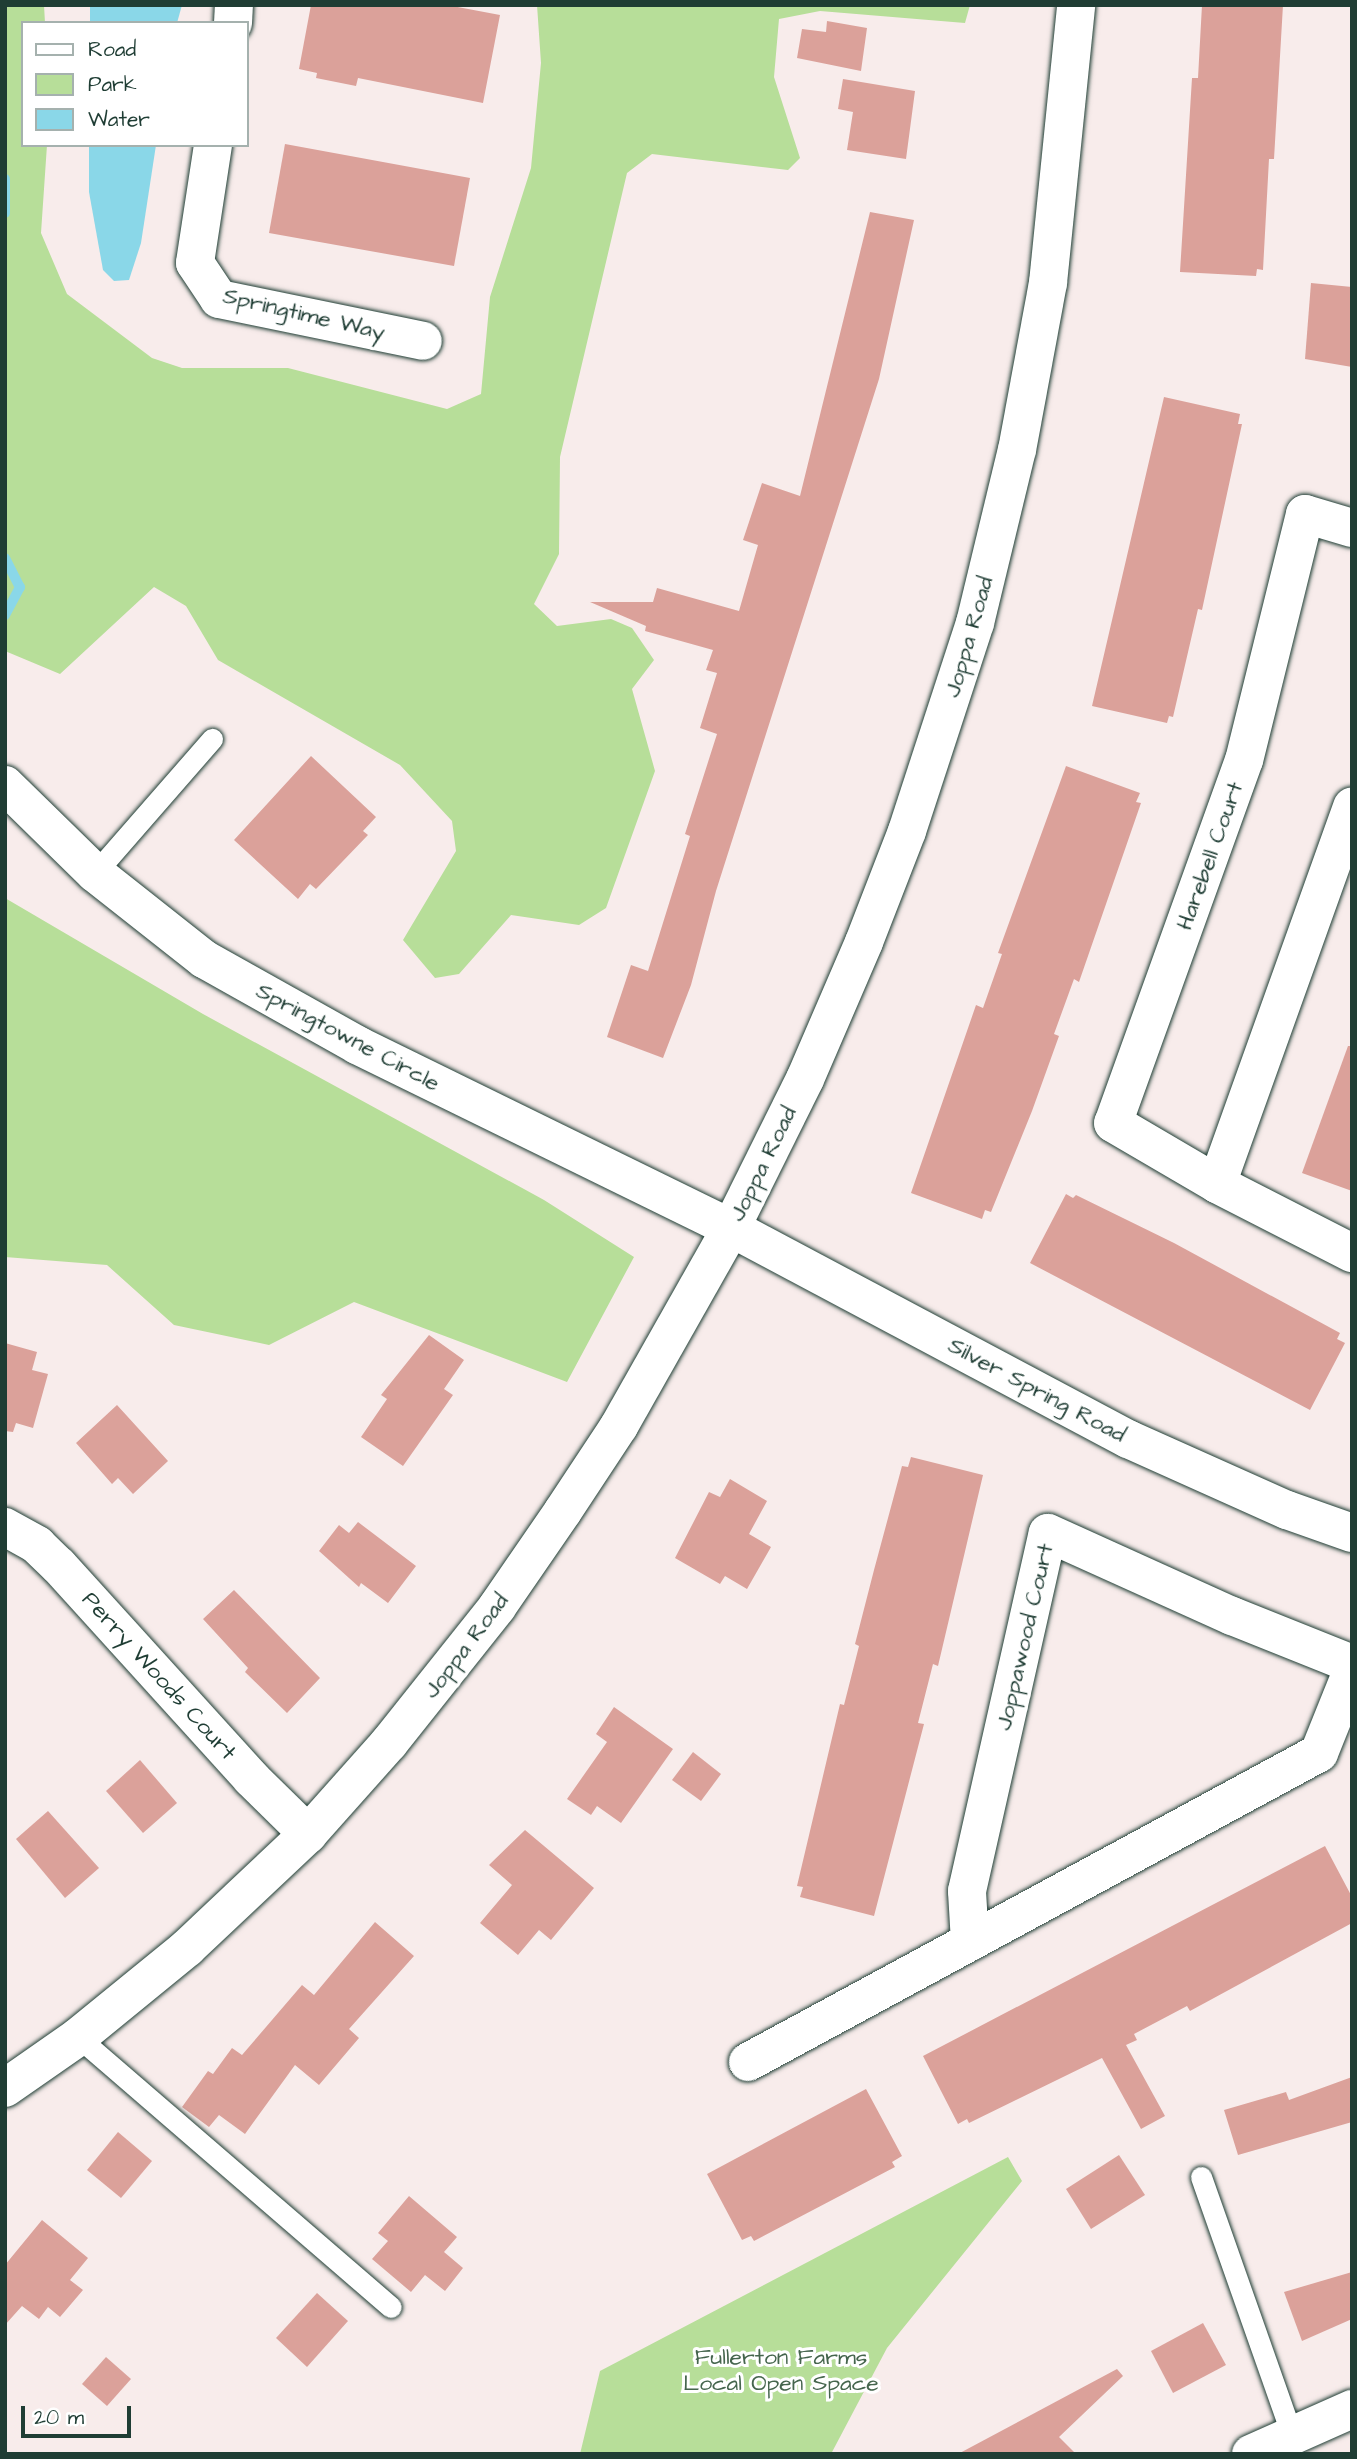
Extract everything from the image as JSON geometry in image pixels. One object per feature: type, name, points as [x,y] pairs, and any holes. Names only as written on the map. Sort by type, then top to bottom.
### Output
[{"type":"street","name":"Joppa Road","points":[[5,2088],[78,2037],[187,1948],[308,1834],[397,1733],[497,1607],[619,1426],[732,1228],[805,1079],[864,942],[919,795],[975,623],[1014,462],[1048,283],[1076,5]]},
{"type":"street","name":"Springtime Way","points":[[214,147],[195,263],[219,299],[423,341]]},
{"type":"street","name":"Harebell Court","points":[[1352,528],[1305,514],[1244,760],[1113,1123],[1217,1184],[1352,1253]]},
{"type":"street","name":"Springtowne Circle","points":[[5,785],[95,873],[204,958],[296,1013],[732,1228]]},
{"type":"street","points":[[1217,1184],[1352,806]]},
{"type":"street","name":"Silver Spring Road","points":[[732,1228],[1128,1439],[1287,1510],[1352,1533]]},
{"type":"street","name":"Perry Woods Court","points":[[5,1527],[37,1545],[59,1566],[251,1778],[308,1834]]},
{"type":"street","name":"Joppawood Court","points":[[970,1942],[967,1891],[1048,1533],[1232,1616],[1352,1664]]},
{"type":"street","points":[[748,2062],[1319,1753],[1352,1671]]},
{"type":"street","points":[[1251,2454],[1352,2409]]},
{"type":"lane","points":[[95,873],[212,739]]},
{"type":"lane","points":[[78,2037],[391,2307]]},
{"type":"lane","points":[[1201,2177],[1292,2435]]},
{"type":"green space","points":[[5,5],[44,5],[45,21],[21,21],[21,147],[47,147],[41,233],[67,294],[152,358],[182,368],[288,368],[447,409],[481,394],[490,297],[531,168],[541,63],[537,5],[970,5],[965,23],[820,11],[779,19],[774,77],[800,158],[788,170],[652,154],[627,173],[560,457],[559,554],[534,604],[557,626],[611,619],[632,628],[654,660],[632,689],[655,771],[606,908],[579,925],[511,915],[459,974],[435,978],[403,940],[456,851],[452,821],[400,765],[218,660],[186,606],[154,587],[60,674],[5,651]]},
{"type":"green space","points":[[5,898],[203,1014],[544,1200],[634,1257],[567,1382],[354,1302],[269,1345],[174,1325],[107,1265],[5,1257]]},
{"type":"green space","name":"Fullerton Farms Local Open Space","points":[[1008,2157],[1022,2181],[887,2348],[831,2454],[580,2454],[600,2371]]},
{"type":"water","points":[[90,5],[182,5],[178,21],[90,21]]},
{"type":"water","points":[[89,147],[156,147],[141,243],[129,280],[114,281],[103,270],[89,192]]},
{"type":"building","points":[[311,5],[447,5],[500,15],[483,103],[358,78],[356,86],[316,78],[317,73],[299,69]]},
{"type":"building","points":[[1202,5],[1283,5],[1274,159],[1269,159],[1263,270],[1257,269],[1256,276],[1180,272],[1192,78],[1198,78]]},
{"type":"building","points":[[827,21],[867,28],[861,71],[797,58],[802,29],[826,32]]},
{"type":"building","points":[[843,79],[915,91],[906,159],[847,150],[853,112],[838,109]]},
{"type":"building","points":[[285,144],[470,178],[454,266],[269,233]]},
{"type":"building","points":[[870,212],[914,220],[879,379],[716,891],[691,985],[663,1058],[607,1037],[631,965],[648,971],[690,836],[685,834],[717,734],[700,728],[717,673],[706,670],[713,650],[645,631],[646,626],[590,602],[653,602],[657,588],[739,611],[758,545],[743,540],[762,483],[800,496]]},
{"type":"building","points":[[1311,283],[1352,287],[1352,367],[1305,359]]},
{"type":"building","points":[[1164,397],[1240,414],[1238,424],[1242,424],[1202,610],[1198,609],[1173,717],[1169,716],[1167,723],[1092,706]]},
{"type":"building","points":[[311,756],[376,817],[363,831],[368,835],[316,889],[310,884],[298,899],[234,840]]},
{"type":"building","points":[[1066,766],[1140,793],[1136,802],[1141,803],[1079,982],[1074,979],[1054,1034],[1059,1036],[1032,1111],[991,1212],[985,1210],[982,1219],[911,1193],[976,1005],[983,1008],[1002,954],[998,953]]},
{"type":"building","points":[[1348,1046],[1352,1046],[1352,1191],[1302,1173]]},
{"type":"building","points":[[1066,1194],[1073,1198],[1076,1195],[1174,1243],[1340,1333],[1337,1339],[1345,1343],[1310,1410],[1030,1263]]},
{"type":"building","points":[[429,1335],[464,1360],[444,1389],[453,1395],[403,1466],[361,1437],[387,1399],[381,1395]]},
{"type":"building","points":[[5,1343],[37,1352],[32,1370],[48,1374],[33,1428],[16,1423],[13,1432],[5,1431]]},
{"type":"building","points":[[117,1405],[168,1461],[133,1494],[118,1478],[112,1484],[76,1443]]},
{"type":"building","points":[[911,1457],[983,1475],[938,1666],[933,1664],[918,1723],[924,1724],[874,1916],[800,1897],[803,1887],[797,1886],[840,1704],[844,1705],[859,1646],[855,1644],[874,1570],[902,1466],[908,1467]]},
{"type":"building","points":[[730,1479],[767,1501],[749,1534],[771,1547],[747,1589],[725,1576],[720,1584],[675,1558],[709,1492],[720,1497]]},
{"type":"building","points":[[358,1522],[416,1566],[388,1603],[361,1583],[359,1587],[319,1551],[339,1525],[349,1533]]},
{"type":"building","points":[[234,1590],[320,1678],[287,1713],[245,1672],[248,1668],[203,1619]]},
{"type":"building","points":[[614,1707],[673,1749],[621,1823],[597,1806],[591,1815],[567,1799],[607,1742],[596,1734]]},
{"type":"building","points":[[693,1752],[721,1774],[701,1801],[672,1780]]},
{"type":"building","points":[[140,1760],[177,1803],[143,1833],[106,1791]]},
{"type":"building","points":[[48,1811],[99,1868],[65,1898],[16,1839]]},
{"type":"building","points":[[525,1830],[594,1888],[551,1940],[539,1930],[518,1955],[480,1923],[512,1885],[489,1865]]},
{"type":"building","points":[[1325,1846],[1352,1897],[1352,1923],[1190,2011],[1187,2006],[1134,2034],[1137,2040],[1126,2045],[1165,2116],[1141,2129],[1102,2058],[969,2123],[967,2119],[958,2124],[923,2056]]},
{"type":"building","points":[[375,1922],[414,1956],[349,2029],[359,2038],[319,2085],[295,2065],[245,2134],[219,2115],[209,2127],[182,2107],[208,2071],[213,2074],[232,2048],[242,2055],[302,1985],[314,1995]]},
{"type":"building","points":[[1352,2077],[1352,2122],[1238,2155],[1224,2110],[1286,2092],[1289,2100]]},
{"type":"building","points":[[866,2089],[902,2156],[892,2162],[895,2167],[754,2241],[751,2236],[742,2240],[707,2174]]},
{"type":"building","points":[[118,2132],[152,2161],[121,2198],[87,2170]]},
{"type":"building","points":[[1119,2155],[1145,2195],[1091,2229],[1066,2189]]},
{"type":"building","points":[[409,2196],[457,2237],[444,2252],[463,2268],[445,2291],[425,2275],[411,2292],[372,2259],[388,2241],[378,2233]]},
{"type":"building","points":[[42,2220],[88,2258],[70,2280],[83,2290],[60,2317],[48,2307],[39,2319],[22,2306],[5,2325],[5,2265]]},
{"type":"building","points":[[1352,2272],[1352,2319],[1302,2341],[1284,2292]]},
{"type":"building","points":[[317,2293],[348,2321],[307,2367],[276,2338]]},
{"type":"building","points":[[1203,2323],[1226,2365],[1173,2393],[1151,2351]]},
{"type":"building","points":[[106,2357],[131,2379],[107,2406],[82,2384]]},
{"type":"building","points":[[1117,2369],[1123,2376],[1059,2437],[1076,2454],[958,2454]]},
{"type":"waterway","points":[[5,179],[5,213]]},
{"type":"waterway","points":[[5,558],[20,587],[5,615]]}]
